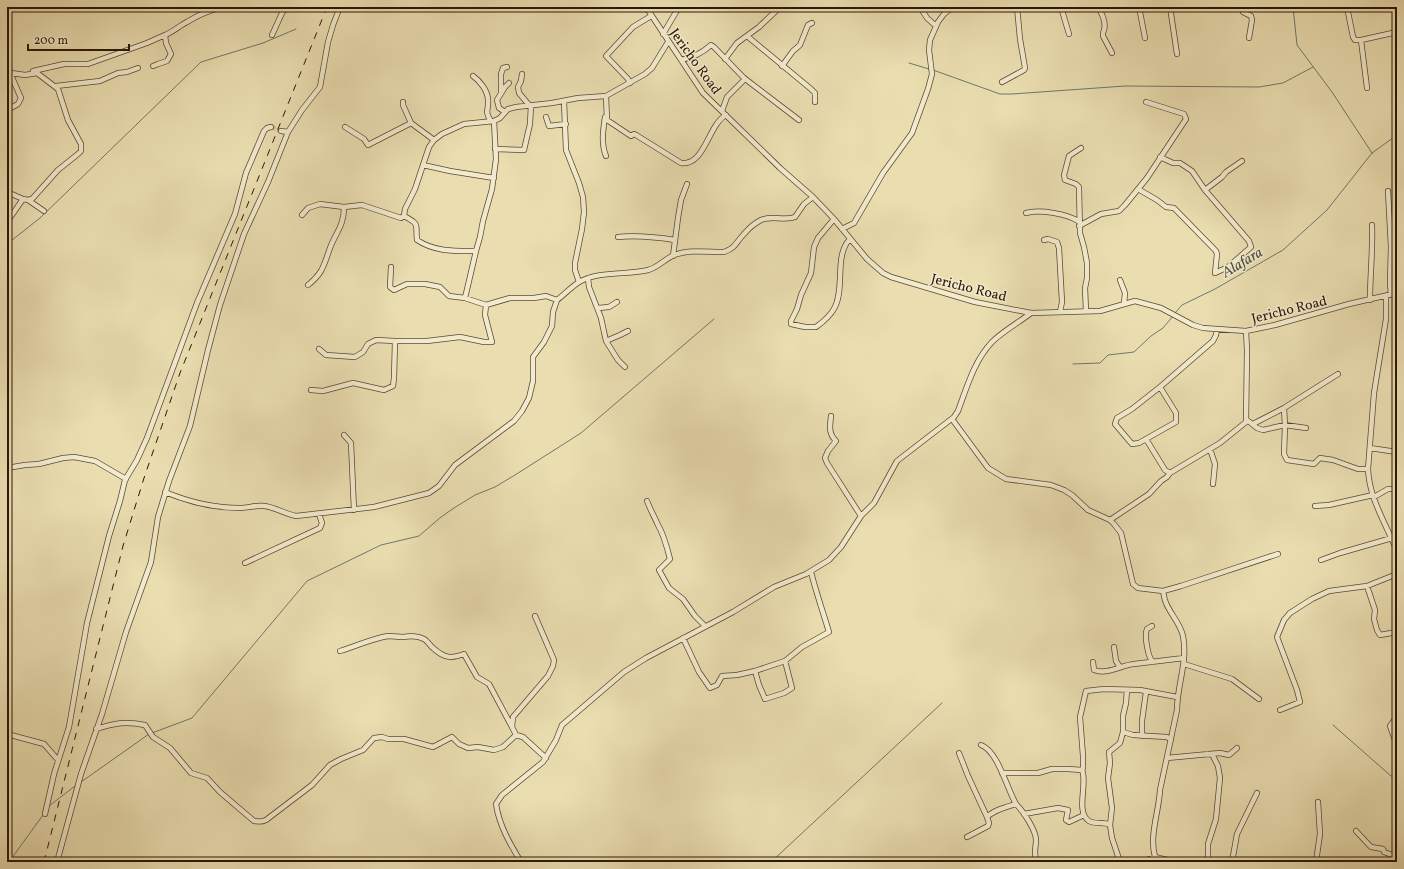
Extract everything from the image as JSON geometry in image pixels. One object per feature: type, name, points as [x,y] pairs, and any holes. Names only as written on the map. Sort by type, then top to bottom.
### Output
[{"type":"street","points":[[13,73],[37,71],[64,64],[88,64],[147,43],[173,32],[185,22],[206,12],[223,7]]},
{"type":"street","points":[[272,35],[282,12],[286,7]]},
{"type":"street","points":[[57,862],[73,799],[126,632],[151,562],[156,528],[165,492],[190,426],[214,326],[244,234],[268,182],[288,132],[302,110],[320,87],[328,42],[340,7]]},
{"type":"street","name":"Jericho Road","points":[[646,7],[703,93],[780,168],[813,197],[875,266],[891,277],[975,302],[1031,313],[1104,310],[1135,301],[1168,312],[1193,325],[1203,328],[1246,331],[1275,325],[1350,304],[1397,293]]},
{"type":"street","points":[[663,34],[679,7]]},
{"type":"street","points":[[725,59],[737,44],[760,27],[780,7]]},
{"type":"street","points":[[920,7],[927,18],[936,26]]},
{"type":"street","points":[[842,229],[854,223],[883,173],[912,133],[928,90],[932,74],[929,50],[930,40],[936,26],[944,14],[953,7]]},
{"type":"street","points":[[1002,82],[1025,68],[1017,7]]},
{"type":"street","points":[[1061,7],[1069,34]]},
{"type":"street","points":[[1098,7],[1102,14],[1106,29],[1103,36],[1112,54]]},
{"type":"street","points":[[1138,7],[1145,38]]},
{"type":"street","points":[[1170,7],[1177,54]]},
{"type":"street","points":[[1247,7],[1243,12],[1251,16],[1252,20],[1249,38]]},
{"type":"street","points":[[1347,7],[1353,37],[1355,40],[1397,32]]},
{"type":"street","points":[[630,83],[606,56],[633,27],[652,16]]},
{"type":"street","points":[[782,66],[793,51],[800,45],[808,25],[812,23]]},
{"type":"street","points":[[153,66],[167,61],[171,54],[164,35]]},
{"type":"street","points":[[747,36],[782,66],[795,75],[814,93],[815,102]]},
{"type":"street","points":[[1361,40],[1367,88]]},
{"type":"street","points":[[404,216],[429,147],[434,140],[459,126],[493,121],[500,118],[508,110],[516,107],[552,103],[567,99],[606,96],[645,74],[652,68],[668,42]]},
{"type":"street","points":[[680,60],[695,56],[711,46],[714,47],[744,78],[799,120]]},
{"type":"street","points":[[7,66],[13,73],[21,98],[18,104],[7,110]]},
{"type":"street","points":[[501,93],[501,74],[503,68],[507,67]]},
{"type":"street","points":[[56,86],[100,81],[118,73],[127,72],[138,68]]},
{"type":"street","points":[[13,73],[25,75],[37,73],[56,86],[60,92],[69,124],[81,144],[78,154],[58,170],[36,194],[28,200]]},
{"type":"street","points":[[495,149],[524,150],[530,124],[530,105],[519,93],[518,87],[521,82],[522,74]]},
{"type":"street","points":[[465,298],[492,189],[496,159],[493,121],[487,114],[487,95],[482,84],[473,76]]},
{"type":"street","points":[[722,111],[724,102],[744,80],[744,78]]},
{"type":"street","points":[[505,112],[499,108],[497,100],[509,83]]},
{"type":"street","points":[[606,96],[607,120],[631,136],[634,134],[636,135],[685,164],[695,159],[700,154],[716,124],[726,115]]},
{"type":"street","points":[[564,101],[566,150],[583,197],[584,212],[582,229],[574,263],[579,282]]},
{"type":"street","points":[[403,102],[411,123],[434,140]]},
{"type":"street","points":[[1079,224],[1101,214],[1118,211],[1125,205],[1160,158],[1186,119],[1184,114],[1146,102]]},
{"type":"street","points":[[606,110],[603,132],[604,151],[606,156]]},
{"type":"street","points":[[546,117],[549,126],[566,124]]},
{"type":"street","points":[[345,127],[364,139],[369,145],[411,123]]},
{"type":"street","points":[[45,814],[58,760],[69,727],[87,623],[109,536],[126,479],[137,460],[194,310],[235,214],[246,173],[264,131],[267,128],[272,127]]},
{"type":"street","points":[[281,131],[288,132]]},
{"type":"street","points":[[1081,148],[1069,156],[1064,175],[1065,180],[1076,184],[1079,187],[1080,234],[1087,263],[1085,288],[1086,311]]},
{"type":"street","points":[[1138,189],[1166,207],[1174,208],[1216,251],[1215,273],[1228,267],[1251,247],[1249,241],[1205,190],[1192,171],[1180,162],[1173,163],[1160,158]]},
{"type":"street","points":[[1205,190],[1242,161]]},
{"type":"street","points":[[423,165],[494,178]]},
{"type":"street","points":[[673,256],[681,200],[687,184]]},
{"type":"street","points":[[1388,191],[1391,247],[1390,283],[1386,319],[1374,393],[1368,480],[1373,496],[1397,551]]},
{"type":"street","points":[[7,192],[28,200],[44,211]]},
{"type":"street","points":[[165,492],[182,499],[208,506],[239,508],[261,506],[273,508],[290,515],[319,514],[374,507],[429,493],[440,486],[454,465],[514,421],[522,411],[529,398],[533,381],[533,357],[544,342],[552,326],[553,312],[557,300],[579,282],[588,278],[620,272],[648,270],[656,267],[673,256],[692,252],[724,252],[736,246],[744,234],[756,223],[765,218],[786,219],[795,217],[804,204],[813,197]]},
{"type":"street","points":[[7,222],[23,199]]},
{"type":"street","points":[[302,216],[308,208],[320,204],[344,207],[362,205],[400,218],[404,216],[415,222],[417,226],[417,240],[429,247],[442,250],[476,251]]},
{"type":"street","points":[[308,285],[315,279],[325,265],[330,249],[343,222],[344,207]]},
{"type":"street","points":[[1026,213],[1031,211],[1046,212],[1071,217],[1079,224]]},
{"type":"street","points":[[834,219],[818,238],[814,247],[810,278],[801,295],[791,324],[805,327],[816,327],[834,309],[841,283],[842,256],[844,247],[850,239]]},
{"type":"street","points":[[1370,300],[1372,225]]},
{"type":"street","points":[[618,237],[634,235],[675,240]]},
{"type":"street","points":[[1044,240],[1048,239],[1057,242],[1059,248],[1062,302],[1060,312]]},
{"type":"street","points":[[391,267],[391,289],[397,290],[406,284],[425,284],[440,287],[449,296],[465,298],[486,305],[510,298],[546,296],[557,300]]},
{"type":"street","points":[[588,278],[589,287],[598,308],[606,341],[624,367]]},
{"type":"street","points":[[1120,280],[1125,293],[1124,304]]},
{"type":"street","points":[[598,308],[609,307],[617,302]]},
{"type":"street","points":[[319,350],[326,355],[355,357],[363,352],[368,344],[376,340],[427,341],[460,337],[484,342],[492,342],[485,315],[486,305]]},
{"type":"street","points":[[521,862],[506,836],[497,812],[496,804],[502,795],[536,769],[546,758],[562,725],[624,672],[646,658],[733,612],[774,587],[811,572],[824,564],[834,555],[861,516],[874,503],[897,461],[952,419],[958,411],[980,357],[996,338],[1031,313]]},
{"type":"street","points":[[1160,387],[1176,413],[1176,422],[1139,443],[1132,444],[1115,424],[1117,418],[1132,409],[1160,387],[1213,341],[1217,329]]},
{"type":"street","points":[[606,341],[628,331]]},
{"type":"street","points":[[1110,520],[1149,494],[1170,473],[1210,449],[1244,425],[1246,420],[1246,331]]},
{"type":"street","points":[[311,390],[323,391],[353,383],[384,390],[393,386],[395,341]]},
{"type":"street","points":[[1254,424],[1284,408],[1338,374]]},
{"type":"street","points":[[1284,408],[1284,454],[1288,460],[1314,464],[1320,458],[1326,458],[1358,469],[1368,469]]},
{"type":"street","points":[[830,416],[829,430],[830,434],[836,441],[828,451],[825,458],[861,516]]},
{"type":"street","points":[[952,419],[988,468],[1006,479],[1057,487],[1072,495],[1088,510],[1110,520],[1121,533],[1133,584],[1138,588],[1163,591],[1172,589],[1278,554]]},
{"type":"street","points":[[1246,420],[1254,424],[1257,428],[1263,430],[1285,425],[1306,428]]},
{"type":"street","points":[[344,435],[350,443],[354,510]]},
{"type":"street","points":[[1146,439],[1165,470],[1170,473]]},
{"type":"street","points":[[1370,448],[1397,452]]},
{"type":"street","points":[[1210,449],[1215,464],[1213,484]]},
{"type":"street","points":[[7,468],[39,464],[74,457],[95,461],[126,479]]},
{"type":"street","points":[[1315,506],[1329,505],[1373,496],[1388,489],[1397,489]]},
{"type":"street","points":[[647,501],[652,514],[659,525],[670,558],[659,570],[669,588],[683,599],[695,616],[705,626]]},
{"type":"street","points":[[244,563],[320,528],[322,523],[319,514]]},
{"type":"street","points":[[1321,560],[1340,552],[1392,538]]},
{"type":"street","points":[[683,638],[710,688],[717,685],[722,676],[737,675],[755,671],[784,661],[802,647],[829,632],[827,621],[811,572]]},
{"type":"street","points":[[1280,710],[1300,702],[1277,637],[1284,620],[1290,613],[1312,599],[1329,591],[1367,586],[1397,574]]},
{"type":"street","points":[[1367,586],[1375,610],[1374,618],[1377,630],[1380,635],[1397,632]]},
{"type":"street","points":[[1163,591],[1166,603],[1179,624],[1183,634],[1184,664],[1177,698],[1177,710],[1160,790],[1160,804],[1153,839],[1155,857],[1160,861],[1188,862]]},
{"type":"street","points":[[512,727],[513,717],[540,685],[553,666],[554,660],[535,616]]},
{"type":"street","points":[[1152,626],[1147,629],[1145,633],[1149,657],[1153,662]]},
{"type":"street","points":[[340,651],[374,639],[389,636],[400,637],[409,635],[424,639],[442,655],[453,658],[464,654],[477,677],[488,684],[516,735],[523,737],[546,758]]},
{"type":"street","points":[[1114,647],[1116,661],[1120,667]]},
{"type":"street","points":[[1093,662],[1094,670],[1109,671],[1120,667],[1184,658]]},
{"type":"street","points":[[755,671],[765,699],[784,693],[792,688],[784,661]]},
{"type":"street","points":[[1184,664],[1232,679],[1259,699]]},
{"type":"street","points":[[1110,825],[1108,823],[1093,822],[1088,820],[1084,815],[1082,800],[1084,776],[1082,770],[1084,756],[1080,717],[1086,691],[1104,689],[1140,690],[1177,698]]},
{"type":"street","points":[[1120,862],[1112,838],[1110,825],[1112,808],[1108,778],[1110,763],[1109,752],[1120,743],[1123,732],[1123,716],[1127,690]]},
{"type":"street","points":[[1142,736],[1142,721],[1146,692]]},
{"type":"street","points":[[1396,743],[1390,726],[1397,718]]},
{"type":"street","points":[[96,729],[122,722],[145,725],[154,737],[170,748],[191,773],[207,778],[220,792],[245,814],[254,821],[262,822],[312,785],[330,766],[340,759],[362,750],[374,738],[382,737],[404,739],[433,747],[452,737],[459,744],[468,748],[478,747],[494,750],[503,747],[516,735]]},
{"type":"street","points":[[1123,732],[1142,736],[1167,737],[1171,740]]},
{"type":"street","points":[[7,734],[44,744],[58,760]]},
{"type":"street","points":[[982,745],[991,751],[1002,773],[1006,786],[1033,830],[1036,840],[1034,852],[1037,862]]},
{"type":"street","points":[[1167,758],[1220,753],[1229,755],[1237,748]]},
{"type":"street","points":[[960,753],[968,776],[989,823],[988,826],[967,837]]},
{"type":"street","points":[[1208,862],[1208,844],[1216,819],[1220,778],[1218,766],[1213,756],[1210,754]]},
{"type":"street","points":[[1002,773],[1038,773],[1052,769],[1082,770]]},
{"type":"street","points":[[1232,862],[1237,834],[1257,794]]},
{"type":"street","points":[[1316,862],[1320,834],[1318,802]]},
{"type":"street","points":[[987,817],[995,811],[1016,804]]},
{"type":"street","points":[[1024,814],[1063,808],[1068,810],[1066,820],[1069,822],[1084,815]]},
{"type":"street","points":[[1356,830],[1371,847],[1383,849],[1384,852],[1396,854],[1392,862]]},
{"type":"street","points":[[1141,862],[1155,857]]},
{"type":"street","points":[[612,862],[619,862]]},
{"type":"waterway","points":[[1293,7],[1297,45],[1332,92],[1372,153]]},
{"type":"waterway","points":[[7,244],[40,218],[201,62],[263,43],[296,29]]},
{"type":"waterway","points":[[909,63],[929,69]]},
{"type":"waterway","points":[[933,70],[1000,94],[1012,94],[1125,86],[1259,87],[1283,83],[1313,67]]},
{"type":"waterway","name":"Alafara","points":[[1175,313],[1182,305],[1215,289],[1283,250],[1327,210],[1372,153],[1397,135]]},
{"type":"waterway","name":"Alafara","points":[[1073,364],[1100,363],[1108,355],[1134,352],[1151,336],[1163,328],[1173,316]]},
{"type":"waterway","points":[[152,733],[192,718],[307,581],[381,545],[419,536],[454,508],[475,495],[495,487],[581,433],[714,319]]},
{"type":"waterway","points":[[771,862],[942,703]]},
{"type":"waterway","points":[[1333,725],[1391,776],[1397,777]]},
{"type":"waterway","points":[[81,782],[149,734]]},
{"type":"waterway","points":[[49,806],[75,786]]},
{"type":"waterway","points":[[9,862],[43,815]]},
{"type":"tunnel","points":[[271,127],[281,131]]},
{"type":"railway","points":[[44,862],[123,546],[144,478],[180,373],[327,7]]}]
